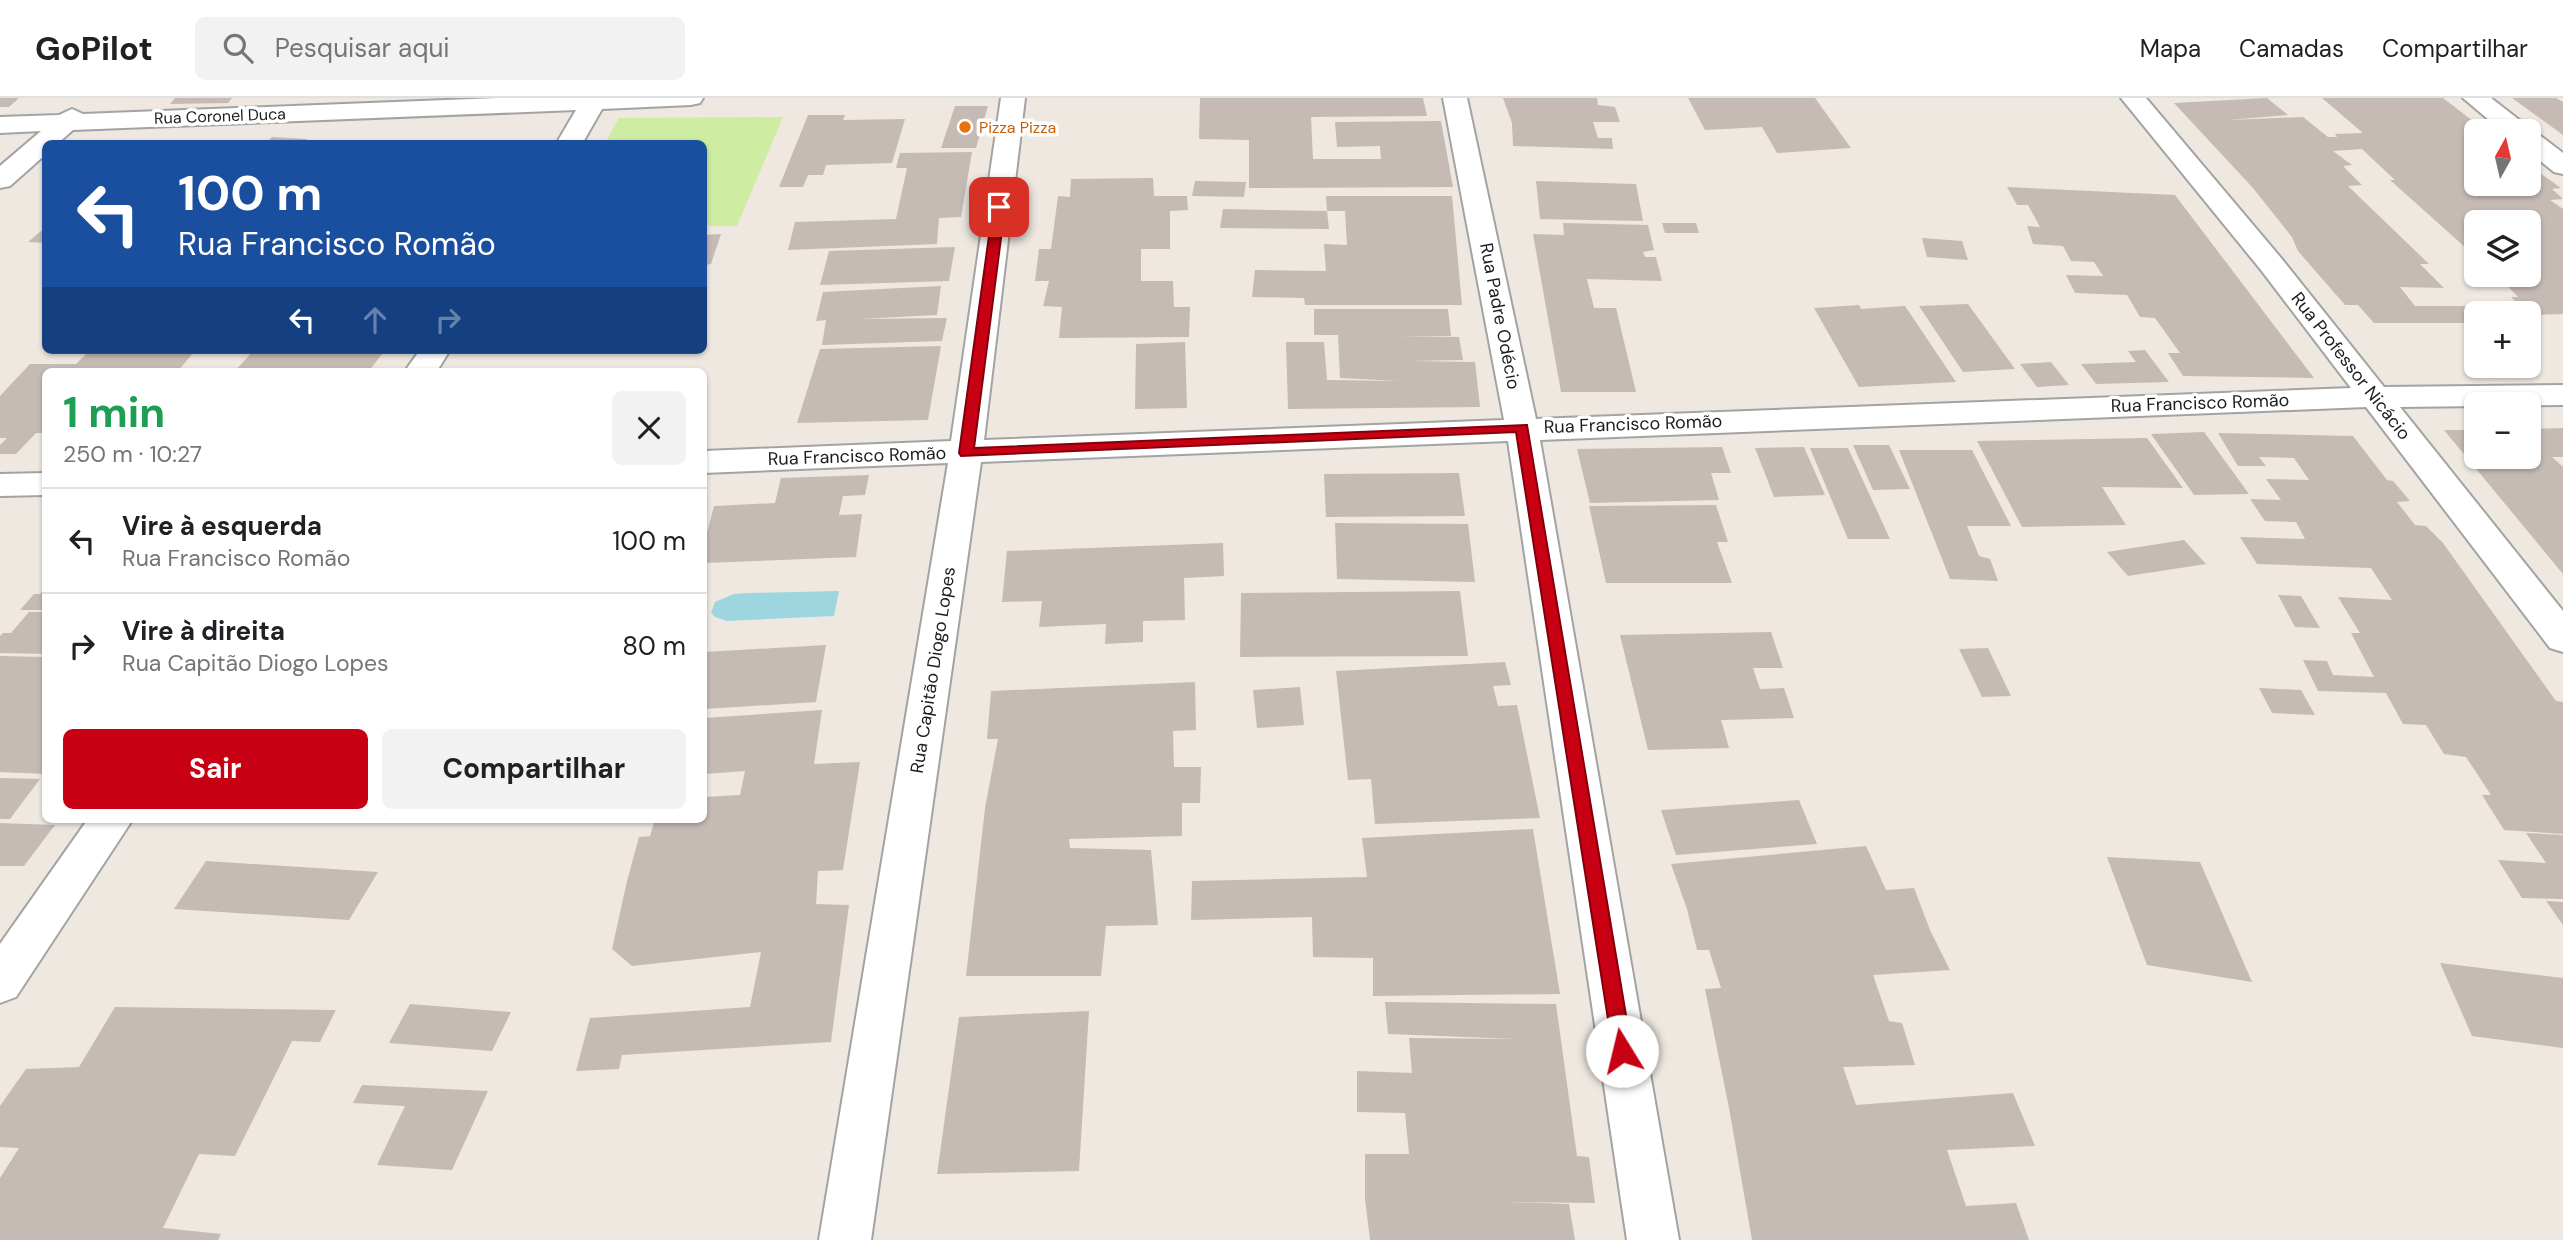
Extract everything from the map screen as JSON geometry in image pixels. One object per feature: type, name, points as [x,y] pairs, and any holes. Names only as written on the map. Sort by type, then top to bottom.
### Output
[{"type":"street","points":[[6,130],[50,98]]},
{"type":"street","points":[[46,140],[95,98]]},
{"type":"street","name":"Rua Coronel Duca","points":[[6,130],[66,122],[691,98]]},
{"type":"street","name":"Rua Capitão Diogo Lopes","points":[[845,1240],[966,453],[1013,98]]},
{"type":"street","name":"Rua Padre Odécio","points":[[1455,98],[1522,428],[1653,1240]]},
{"type":"street","name":"Rua Professor Nicácio","points":[[2133,98],[2376,397],[2563,638]]},
{"type":"street","points":[[2475,98],[2502,119]]},
{"type":"street","points":[[571,140],[594,100]]},
{"type":"street","points":[[0,180],[42,143]]},
{"type":"street","points":[[2541,149],[2563,166]]},
{"type":"street","name":"Rua Francisco Romão","points":[[707,462],[1522,428],[2376,397],[2563,395]]},
{"type":"street","points":[[0,485],[42,484]]},
{"type":"street","points":[[0,982],[109,823]]},
{"type":"green space","points":[[783,117],[737,226],[707,226],[707,140],[607,140],[619,118]]},
{"type":"water","points":[[839,591],[834,616],[727,621],[711,613],[715,602],[734,594]]},
{"type":"building","points":[[0,98],[19,98],[9,107],[0,107]]},
{"type":"building","points":[[175,98],[232,98],[228,103],[170,104]]},
{"type":"building","points":[[1200,98],[1423,98],[1427,116],[1311,117],[1313,159],[1381,159],[1380,146],[1337,147],[1335,122],[1441,121],[1453,187],[1249,188],[1249,140],[1199,139]]},
{"type":"building","points":[[1503,98],[1597,98],[1598,105],[1615,107],[1620,122],[1593,122],[1598,138],[1612,138],[1613,149],[1513,146],[1512,123]]},
{"type":"building","points":[[1688,98],[1815,98],[1851,148],[1777,153],[1762,127],[1705,130]]},
{"type":"building","points":[[2267,98],[2288,115],[2229,120],[2303,117],[2328,137],[2337,137],[2335,134],[2363,133],[2322,98],[2443,98],[2470,119],[2464,119],[2464,196],[2541,196],[2541,174],[2561,188],[2552,189],[2563,199],[2550,200],[2563,209],[2563,314],[2541,315],[2541,301],[2515,301],[2511,297],[2518,297],[2508,287],[2541,287],[2541,210],[2464,210],[2464,246],[2390,180],[2395,180],[2362,149],[2333,151],[2352,165],[2343,166],[2362,185],[2348,186],[2429,264],[2420,264],[2444,288],[2400,287],[2415,306],[2464,306],[2464,323],[2374,323],[2358,305],[2345,305],[2298,251],[2292,237],[2253,188],[2174,103]]},
{"type":"building","points":[[2512,98],[2556,98],[2563,102],[2563,135]]},
{"type":"building","name":"Pizza Pizza","points":[[955,106],[988,106],[976,148],[941,148]]},
{"type":"building","points":[[808,115],[845,115],[843,120],[905,119],[892,163],[826,165],[823,175],[808,175],[803,187],[779,187]]},
{"type":"building","points":[[272,137],[307,139],[306,140],[269,140]]},
{"type":"building","points":[[972,152],[961,217],[939,218],[937,244],[788,250],[795,222],[896,219],[907,168],[896,168],[900,153]]},
{"type":"building","points":[[1153,178],[1154,196],[1187,196],[1188,210],[1170,211],[1170,249],[1141,249],[1141,281],[1173,281],[1174,307],[1190,307],[1189,337],[1059,338],[1062,307],[1043,306],[1049,281],[1035,281],[1039,249],[1051,249],[1058,196],[1070,197],[1071,179]]},
{"type":"building","points":[[1195,181],[1246,182],[1244,197],[1192,196]]},
{"type":"building","points":[[1536,181],[1636,184],[1643,221],[1540,219]]},
{"type":"building","points":[[2007,187],[2175,195],[2314,378],[2183,376],[2168,353],[2180,353],[2155,318],[2140,317],[2127,295],[2075,293],[2066,275],[2103,276],[2094,262],[2071,261],[2063,246],[2033,244],[2027,226],[2040,227],[2028,205],[2017,205]]},
{"type":"building","points":[[1326,196],[1452,196],[1462,305],[1305,305],[1304,298],[1252,297],[1255,270],[1326,271],[1324,244],[1347,245],[1345,211],[1327,211]]},
{"type":"building","points":[[1223,209],[1327,211],[1329,229],[1220,228]]},
{"type":"building","points":[[1563,223],[1648,225],[1654,250],[1643,252],[1645,257],[1656,257],[1662,281],[1587,279],[1594,308],[1616,308],[1636,392],[1561,392],[1533,234],[1564,235]]},
{"type":"building","points":[[1662,223],[1696,223],[1699,233],[1665,233]]},
{"type":"building","points":[[42,230],[42,243],[28,242]]},
{"type":"building","points":[[721,234],[711,264],[707,265],[707,235]]},
{"type":"building","points":[[1922,238],[1962,241],[1968,260],[1927,257]]},
{"type":"building","points":[[955,247],[949,281],[820,285],[829,251]]},
{"type":"building","points":[[941,286],[937,315],[859,319],[947,318],[942,341],[822,345],[826,320],[816,321],[823,292]]},
{"type":"building","points":[[1968,304],[2015,369],[1963,372],[1919,306]]},
{"type":"building","points":[[1859,305],[1861,309],[1905,306],[1956,382],[1859,387],[1814,308]]},
{"type":"building","points":[[1314,309],[1448,309],[1451,336],[1398,336],[1459,337],[1463,360],[1410,361],[1475,362],[1480,407],[1288,409],[1286,342],[1324,342],[1327,380],[1400,381],[1340,378],[1338,335],[1314,335]]},
{"type":"building","points":[[1185,342],[1187,408],[1135,409],[1136,344]]},
{"type":"building","points":[[941,346],[928,420],[797,423],[820,349]]},
{"type":"building","points":[[2145,350],[2169,382],[2096,384],[2081,364],[2136,362],[2128,351]]},
{"type":"building","points":[[86,354],[192,354],[180,368],[42,368],[42,433],[36,433],[16,454],[0,454],[0,445],[7,438],[0,438],[0,396],[30,364],[76,364]]},
{"type":"building","points":[[250,354],[382,354],[371,368],[238,368]]},
{"type":"building","points":[[2051,362],[2069,385],[2037,387],[2020,364]]},
{"type":"building","points":[[2563,428],[2563,457],[2552,457],[2563,467],[2563,574],[2476,469],[2541,469],[2541,429]]},
{"type":"building","points":[[2444,430],[2464,430],[2464,454]]},
{"type":"building","points":[[2204,432],[2249,494],[2194,495],[2151,434]]},
{"type":"building","points":[[2218,433],[2353,436],[2387,480],[2393,481],[2410,501],[2397,502],[2415,525],[2426,526],[2443,543],[2556,701],[2563,702],[2563,834],[2504,830],[2482,795],[2491,795],[2466,757],[2444,754],[2426,725],[2403,724],[2386,693],[2318,691],[2303,660],[2327,661],[2333,675],[2374,677],[2351,633],[2360,633],[2338,597],[2392,600],[2371,568],[2257,564],[2240,537],[2305,539],[2296,522],[2265,521],[2250,499],[2281,500],[2266,479],[2309,480],[2294,458],[2259,457],[2266,466],[2238,466]]},
{"type":"building","points":[[2147,438],[2183,488],[2102,487],[2126,525],[2022,527],[1977,441]]},
{"type":"building","points":[[1853,445],[1889,445],[1910,489],[1873,490]]},
{"type":"building","points":[[1722,447],[1731,473],[1711,473],[1719,500],[1590,503],[1577,449]]},
{"type":"building","points":[[1804,447],[1825,495],[1774,497],[1755,448]]},
{"type":"building","points":[[1810,448],[1848,448],[1890,539],[1848,539]]},
{"type":"building","points":[[1899,450],[1972,450],[2011,526],[1967,526],[1979,556],[1990,559],[1998,581],[1950,579]]},
{"type":"building","points":[[1459,473],[1465,516],[1326,517],[1324,474]]},
{"type":"building","points":[[869,475],[865,495],[843,496],[839,515],[862,514],[856,557],[707,563],[707,533],[714,506],[775,503],[781,478]]},
{"type":"building","points":[[1716,505],[1728,542],[1717,542],[1732,583],[1606,583],[1589,506]]},
{"type":"building","points":[[1335,523],[1468,524],[1475,582],[1337,579]]},
{"type":"building","points":[[2184,540],[2206,564],[2128,576],[2107,552]]},
{"type":"building","points":[[1223,543],[1224,576],[1184,578],[1185,620],[1143,621],[1143,642],[1105,644],[1106,624],[1039,627],[1042,601],[1002,602],[1007,551]]},
{"type":"building","points":[[1460,591],[1468,656],[1240,657],[1241,593]]},
{"type":"building","points":[[42,592],[42,610],[20,610],[34,594]]},
{"type":"building","points":[[2278,595],[2301,596],[2320,628],[2295,627]]},
{"type":"building","points":[[29,612],[42,612],[42,654],[0,653],[0,636],[3,633],[11,633]]},
{"type":"building","points":[[1771,632],[1783,668],[1753,668],[1760,689],[1784,688],[1794,718],[1721,720],[1729,748],[1648,750],[1620,635]]},
{"type":"building","points":[[826,645],[816,702],[707,709],[707,652]]},
{"type":"building","points":[[1988,648],[2011,696],[1982,697],[1959,649]]},
{"type":"building","points":[[0,656],[42,657],[42,774],[0,772]]},
{"type":"building","points":[[1505,662],[1511,685],[1493,686],[1498,706],[1517,705],[1540,818],[1375,824],[1371,779],[1348,780],[1336,671]]},
{"type":"building","points":[[1195,682],[1196,730],[1173,731],[1174,767],[1201,767],[1200,803],[1182,803],[1182,836],[1069,839],[1070,848],[1151,850],[1158,925],[1106,926],[1101,976],[966,976],[985,808],[998,739],[987,739],[991,691]]},
{"type":"building","points":[[1300,687],[1304,725],[1257,728],[1253,690]]},
{"type":"building","points":[[2259,688],[2301,690],[2315,715],[2272,713]]},
{"type":"building","points":[[822,710],[814,764],[860,762],[843,870],[818,871],[816,904],[849,905],[831,1042],[622,1055],[619,1069],[576,1071],[590,1018],[750,1007],[761,952],[632,966],[612,949],[639,837],[650,836],[654,823],[707,823],[707,797],[740,795],[745,771],[707,774],[707,718]]},
{"type":"building","points":[[0,778],[40,779],[10,819],[0,819]]},
{"type":"building","points":[[1799,800],[1817,844],[1676,855],[1661,810]]},
{"type":"building","points":[[0,823],[55,825],[24,866],[0,866]]},
{"type":"building","points":[[1533,829],[1560,994],[1373,996],[1373,958],[1313,957],[1312,917],[1191,920],[1192,881],[1367,877],[1362,838]]},
{"type":"building","points":[[2526,833],[2563,835],[2563,899],[2522,898],[2498,860],[2546,863]]},
{"type":"building","points":[[1866,846],[1886,890],[1914,888],[1930,930],[1950,970],[1873,975],[1889,1021],[1902,1023],[1915,1065],[1843,1067],[1856,1105],[2013,1093],[2035,1146],[1947,1150],[1966,1206],[2016,1203],[2029,1240],[1752,1240],[1705,989],[1721,988],[1709,950],[1697,950],[1687,909],[1671,864]]},
{"type":"building","points":[[2107,857],[2200,862],[2252,982],[2147,965]]},
{"type":"building","points":[[206,861],[378,872],[349,920],[174,909]]},
{"type":"building","points":[[2546,901],[2563,902],[2563,925]]},
{"type":"building","points":[[2440,963],[2563,978],[2563,1048],[2472,1036]]},
{"type":"building","points":[[1385,1002],[1556,1004],[1577,1156],[1589,1157],[1595,1203],[1504,1202],[1569,1204],[1575,1240],[1370,1240],[1365,1199],[1365,1154],[1409,1154],[1405,1113],[1357,1112],[1357,1071],[1412,1073],[1409,1038],[1517,1039],[1388,1034]]},
{"type":"building","points":[[410,1004],[511,1012],[492,1051],[389,1043]]},
{"type":"building","points":[[115,1007],[336,1010],[320,1042],[292,1041],[235,1156],[199,1154],[163,1228],[221,1234],[218,1240],[0,1240],[0,1178],[19,1148],[0,1147],[0,1106],[26,1069],[79,1067]]},
{"type":"building","points":[[1089,1011],[1079,1171],[937,1174],[959,1017]]},
{"type":"building","points":[[362,1085],[488,1091],[452,1170],[377,1165],[405,1106],[353,1103]]},
{"type":"place","name":"Pizza Pizza","points":[[965,127]]},
{"type":"route","points":[[999,207],[966,453],[1522,428],[1622,1051]]}]
